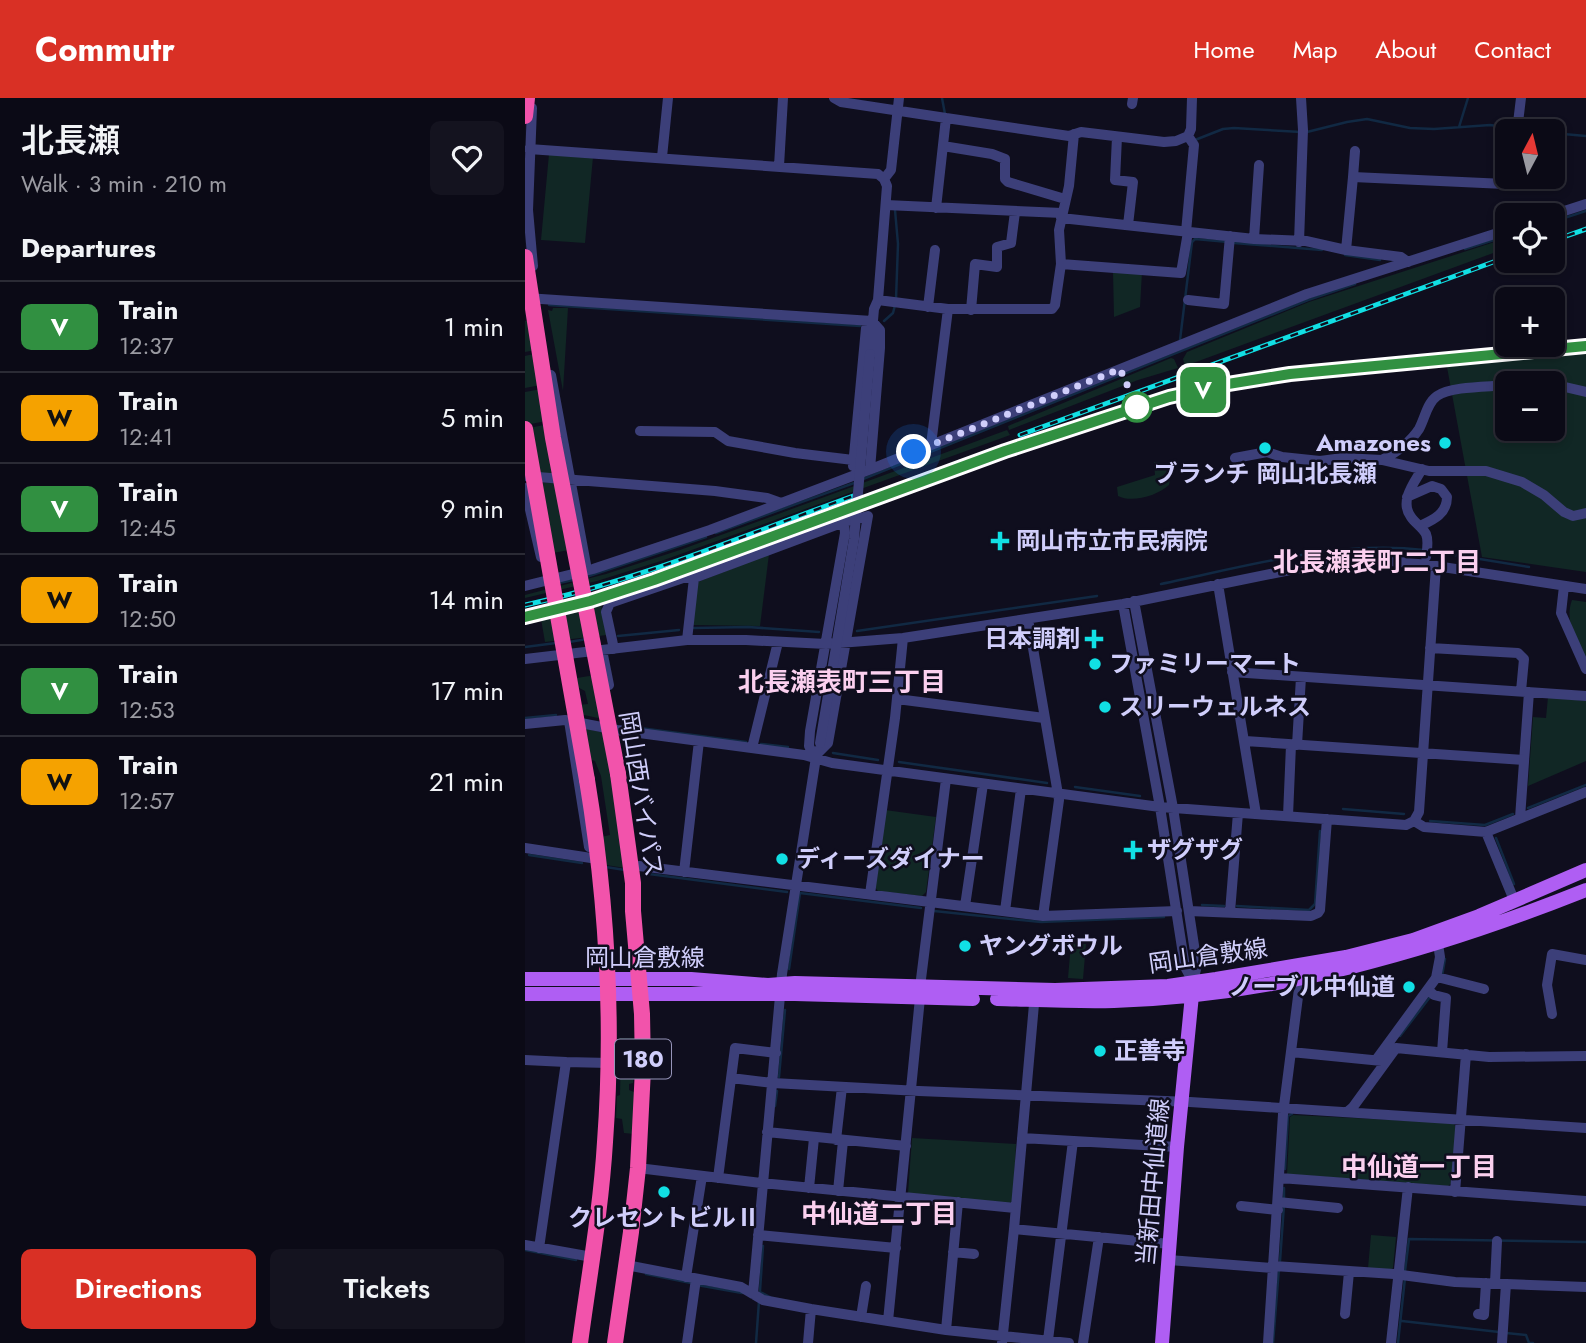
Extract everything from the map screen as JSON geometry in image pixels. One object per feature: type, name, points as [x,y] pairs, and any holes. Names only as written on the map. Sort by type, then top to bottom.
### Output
[{"type":"highway","points":[[525,116],[529,98]]},
{"type":"highway","name":"岡山西バイパス","points":[[525,257],[553,438],[618,774],[631,859],[643,1069],[638,1168],[615,1343]]},
{"type":"highway","name":"岡山西バイパス","points":[[525,429],[587,780],[606,924],[609,1063],[605,1144],[580,1343]]},
{"type":"main road","name":"岡山倉敷線","points":[[525,994],[639,987],[691,979],[768,985],[781,989],[1035,995],[1113,1001],[1193,988],[1403,943],[1479,916],[1586,870]]},
{"type":"main road","name":"岡山倉敷線","points":[[1193,988],[1296,979],[1334,972],[1438,944],[1510,920],[1586,890]]},
{"type":"main road","name":"岡山倉敷線","points":[[525,979],[609,987]]},
{"type":"main road","name":"当新田中仙道線","points":[[1162,1343],[1177,1147],[1193,988]]},
{"type":"street","points":[[529,98],[528,210],[537,299],[587,570]]},
{"type":"street","points":[[662,157],[668,98]]},
{"type":"street","points":[[779,166],[783,98]]},
{"type":"street","points":[[834,98],[841,102],[898,104],[946,118],[1069,136],[1081,132],[1164,142],[1191,140]]},
{"type":"street","points":[[1061,264],[1181,273],[1187,232],[1192,98]]},
{"type":"street","points":[[1300,242],[1303,130],[1301,98]]},
{"type":"street","points":[[1518,119],[1521,98]]},
{"type":"street","points":[[884,178],[891,170],[898,104]]},
{"type":"street","points":[[936,208],[946,118]]},
{"type":"street","points":[[878,300],[948,309],[1052,309],[1055,305],[1061,264],[1061,215],[1074,136]]},
{"type":"street","points":[[1117,138],[1115,180],[1133,182],[1128,225]]},
{"type":"street","points":[[943,146],[992,154],[1005,159],[1005,179],[1008,182],[1065,199]]},
{"type":"street","points":[[529,149],[878,174],[884,178],[887,186],[878,300],[872,321],[854,539],[820,743],[814,757],[781,989],[761,1183],[757,1296]]},
{"type":"street","points":[[1346,250],[1355,151]]},
{"type":"street","points":[[1254,239],[1259,165]]},
{"type":"street","points":[[1353,177],[1495,184]]},
{"type":"street","points":[[1565,211],[1586,204]]},
{"type":"street","points":[[886,205],[1015,212],[1019,209],[1230,240],[1306,241],[1346,250],[1401,257],[1408,262]]},
{"type":"street","points":[[971,310],[975,264],[997,267],[997,247],[1011,243],[1015,212]]},
{"type":"street","points":[[525,586],[587,570],[685,539],[931,445],[1307,294],[1495,234]]},
{"type":"street","points":[[1188,300],[1224,304],[1230,240]]},
{"type":"street","points":[[928,307],[935,250]]},
{"type":"street","points":[[525,298],[872,321],[880,330],[880,348],[870,469]]},
{"type":"street","points":[[931,445],[948,309]]},
{"type":"street","points":[[853,475],[863,344],[866,329],[872,321]]},
{"type":"street","points":[[1383,460],[1409,442],[1431,402],[1438,395],[1456,390],[1495,386]]},
{"type":"street","points":[[1565,387],[1586,392]]},
{"type":"street","points":[[640,430],[715,432],[728,442],[853,460]]},
{"type":"street","points":[[1235,458],[1267,452],[1282,457],[1320,461],[1343,458],[1383,460],[1422,469],[1486,471],[1522,482],[1544,495],[1564,513],[1573,516],[1586,513]]},
{"type":"street","points":[[1422,469],[1407,497],[1408,511],[1426,534],[1427,553]]},
{"type":"street","points":[[1437,487],[1439,470]]},
{"type":"street","points":[[525,476],[715,491],[767,498],[782,503]]},
{"type":"street","points":[[1407,497],[1412,497],[1427,487],[1437,487],[1447,497],[1446,506],[1432,521],[1420,526]]},
{"type":"street","points":[[525,488],[530,518],[547,580]]},
{"type":"street","points":[[633,911],[640,890],[639,866],[617,730],[608,649],[607,612],[610,603],[683,578],[694,578],[868,516],[828,743],[814,757]]},
{"type":"street","points":[[814,757],[809,746],[810,731],[845,522]]},
{"type":"street","points":[[525,659],[687,640],[718,639],[826,645],[904,638],[1129,602],[1331,563],[1391,561],[1586,589]]},
{"type":"street","points":[[525,724],[569,721],[814,757],[832,764],[1160,807],[1406,824],[1414,821],[1419,812],[1436,566]]},
{"type":"street","points":[[687,640],[694,578]]},
{"type":"street","points":[[1218,584],[1256,814]]},
{"type":"street","points":[[1564,586],[1561,613],[1586,669]]},
{"type":"street","points":[[1129,602],[1185,967],[1193,988]]},
{"type":"street","points":[[1129,602],[1173,808],[1197,965],[1193,988]]},
{"type":"street","points":[[1028,619],[1059,800],[1043,916]]},
{"type":"street","points":[[870,894],[904,638]]},
{"type":"street","points":[[753,748],[778,642]]},
{"type":"street","points":[[1430,648],[1518,653],[1524,659],[1524,760],[1520,818]]},
{"type":"street","points":[[557,655],[597,903],[606,924]]},
{"type":"street","points":[[1232,672],[1586,696]]},
{"type":"street","points":[[1288,816],[1301,677]]},
{"type":"street","points":[[897,699],[1044,718]]},
{"type":"street","points":[[684,872],[699,741]]},
{"type":"street","points":[[1245,741],[1524,760]]},
{"type":"street","points":[[888,1321],[920,993],[947,779]]},
{"type":"street","points":[[965,906],[983,784]]},
{"type":"street","points":[[1005,911],[1021,789]]},
{"type":"street","points":[[1414,821],[1424,827],[1486,832],[1586,792]]},
{"type":"street","points":[[1230,912],[1238,813]]},
{"type":"street","points":[[1189,911],[1311,916],[1318,914],[1327,819]]},
{"type":"street","points":[[1486,832],[1514,900]]},
{"type":"street","points":[[525,848],[591,858]]},
{"type":"street","points":[[639,866],[1043,916],[1177,911]]},
{"type":"street","points":[[1347,1112],[1440,978],[1438,944]]},
{"type":"street","points":[[1552,1014],[1547,985],[1552,954],[1586,960]]},
{"type":"street","points":[[1440,978],[1484,989]]},
{"type":"street","points":[[1268,1343],[1281,1204],[1284,1108],[1299,989],[1296,979]]},
{"type":"street","points":[[1431,992],[1445,998],[1442,1052]]},
{"type":"street","points":[[1002,1340],[1035,995]]},
{"type":"street","points":[[718,1178],[735,1048],[776,1053]]},
{"type":"street","points":[[1291,1052],[1381,1061],[1396,1048],[1489,1057],[1586,1056]]},
{"type":"street","points":[[1455,1192],[1466,1054]]},
{"type":"street","points":[[525,1060],[609,1063]]},
{"type":"street","points":[[539,1248],[566,1062]]},
{"type":"street","points":[[731,1078],[842,1087],[1182,1101],[1461,1117],[1586,1128]]},
{"type":"street","points":[[838,1191],[842,1087]]},
{"type":"street","points":[[767,1132],[906,1146]]},
{"type":"street","points":[[809,1188],[814,1138]]},
{"type":"street","points":[[1022,1138],[1177,1147]]},
{"type":"street","points":[[1053,1341],[1060,1234],[1073,1141]]},
{"type":"street","points":[[638,1168],[1015,1208]]},
{"type":"street","points":[[687,1343],[702,1176]]},
{"type":"street","points":[[1280,1178],[1586,1201]]},
{"type":"street","points":[[1391,1343],[1403,1275],[1408,1187]]},
{"type":"street","points":[[946,1330],[958,1202]]},
{"type":"street","points":[[1241,1206],[1281,1204],[1338,1208]]},
{"type":"street","points":[[1014,1229],[1170,1244]]},
{"type":"street","points":[[758,1235],[895,1248]]},
{"type":"street","points":[[1083,1343],[1099,1237]]},
{"type":"street","points":[[1497,1241],[1496,1286],[1502,1336]]},
{"type":"street","points":[[525,1245],[592,1257]]},
{"type":"street","points":[[954,1252],[974,1254]]},
{"type":"street","points":[[1169,1260],[1403,1275],[1496,1286],[1586,1287]]},
{"type":"street","points":[[626,1265],[693,1281],[741,1287],[757,1296],[811,1308],[862,1314],[888,1321],[1002,1340],[1069,1343]]},
{"type":"street","points":[[1345,1314],[1349,1272]]},
{"type":"street","points":[[862,1314],[866,1286]]},
{"type":"street","points":[[1478,1314],[1484,1315],[1496,1286]]},
{"type":"street","points":[[808,1343],[811,1308]]},
{"type":"green space","points":[[549,154],[593,157],[585,243],[541,240]]},
{"type":"green space","points":[[1495,242],[1495,252],[1185,366],[1183,359],[1187,352],[1309,302]]},
{"type":"green space","points":[[1113,271],[1142,272],[1140,307],[1114,317]]},
{"type":"green space","points":[[553,308],[568,308],[563,391],[548,310],[552,311]]},
{"type":"green space","points":[[537,319],[564,468],[562,473],[558,474],[537,473],[525,468],[525,429],[553,423],[552,420],[525,425],[525,392],[547,388],[546,384],[525,388],[525,356],[542,352],[541,349],[525,352],[525,321]]},
{"type":"green space","points":[[1586,352],[1586,572],[1482,557],[1447,367],[1540,357],[1565,357],[1565,354]]},
{"type":"green space","points":[[1171,358],[1178,368],[1138,380],[1009,430],[1008,426]]},
{"type":"green space","points":[[1007,430],[1010,435],[664,560],[597,581],[525,598],[525,595],[606,574],[680,550]]},
{"type":"green space","points":[[1154,462],[1167,469],[1170,476],[1169,485],[1144,497],[1130,499],[1118,496],[1117,487],[1155,475]]},
{"type":"green space","points":[[526,483],[564,484],[580,548],[542,555]]},
{"type":"green space","points":[[769,554],[760,626],[692,625],[698,582]]},
{"type":"green space","points":[[1572,600],[1586,602],[1586,661],[1571,624]]},
{"type":"green space","points":[[601,604],[607,635],[545,642],[541,619]]},
{"type":"green space","points":[[602,674],[612,721],[570,712],[568,706],[588,704],[585,691],[564,680]]},
{"type":"green space","points":[[1548,697],[1586,701],[1586,761],[1528,786],[1533,717],[1546,718]]},
{"type":"green space","points":[[573,726],[614,735],[625,868],[606,865],[601,837],[610,835],[601,776],[595,761],[592,760],[592,778]]},
{"type":"green space","points":[[885,810],[936,817],[926,892],[922,896],[878,891],[874,886]]},
{"type":"green space","points":[[1071,943],[1086,944],[1083,979],[1068,978]]},
{"type":"green space","points":[[619,1038],[635,1038],[633,1083],[629,1084],[629,1090],[634,1092],[634,1134],[624,1133],[622,1119],[616,1118],[617,1096],[620,1095]]},
{"type":"green space","points":[[1293,1115],[1453,1123],[1456,1127],[1453,1182],[1448,1186],[1287,1174],[1290,1117]]},
{"type":"green space","points":[[912,1138],[1016,1144],[1013,1201],[1009,1204],[908,1193]]},
{"type":"green space","points":[[1371,1235],[1396,1237],[1393,1268],[1389,1271],[1368,1268]]},
{"type":"waterway","points":[[942,98],[945,114]]},
{"type":"waterway","points":[[1459,127],[1468,98]]},
{"type":"waterway","points":[[1307,132],[1367,119],[1410,128],[1495,126]]},
{"type":"waterway","points":[[1195,140],[1223,129],[1234,128],[1301,132]]},
{"type":"waterway","points":[[1565,134],[1586,136]]},
{"type":"waterway","points":[[895,210],[898,244],[896,299]]},
{"type":"waterway","points":[[1565,218],[1586,211]]},
{"type":"waterway","points":[[1180,340],[1192,242],[1195,239],[1228,242]]},
{"type":"waterway","points":[[1465,249],[1495,240]]},
{"type":"waterway","points":[[1234,243],[1322,250]]},
{"type":"waterway","points":[[1345,255],[1380,260]]},
{"type":"waterway","points":[[863,479],[1308,300],[1355,284]]},
{"type":"waterway","points":[[549,305],[860,326]]},
{"type":"waterway","points":[[884,321],[893,313],[895,305]]},
{"type":"waterway","points":[[716,533],[854,483]]},
{"type":"waterway","points":[[586,577],[706,537]]},
{"type":"waterway","points":[[1161,584],[1292,556],[1358,549],[1424,550]]},
{"type":"waterway","points":[[1430,551],[1529,567]]},
{"type":"waterway","points":[[559,583],[573,580]]},
{"type":"waterway","points":[[857,631],[1097,596]]},
{"type":"waterway","points":[[694,628],[748,627],[819,632]]},
{"type":"waterway","points":[[618,636],[679,630]]},
{"type":"waterway","points":[[569,642],[587,639]]},
{"type":"waterway","points":[[525,647],[556,643]]},
{"type":"waterway","points":[[525,718],[556,715]]},
{"type":"waterway","points":[[625,726],[746,742]]},
{"type":"waterway","points":[[761,744],[788,747]]},
{"type":"waterway","points":[[833,753],[878,760]]},
{"type":"waterway","points":[[899,762],[1047,783]]},
{"type":"waterway","points":[[1528,808],[1586,785]]},
{"type":"waterway","points":[[1075,787],[1140,796]]},
{"type":"waterway","points":[[1343,809],[1404,814]]},
{"type":"waterway","points":[[1430,821],[1485,825],[1513,814]]},
{"type":"waterway","points":[[1237,906],[1309,910],[1315,904],[1320,831]]},
{"type":"waterway","points":[[1496,838],[1514,884]]},
{"type":"waterway","points":[[529,855],[582,863]]},
{"type":"waterway","points":[[606,867],[625,870]]},
{"type":"waterway","points":[[649,874],[787,892]]},
{"type":"waterway","points":[[789,969],[800,893],[921,908]]},
{"type":"waterway","points":[[1202,905],[1224,906]]},
{"type":"waterway","points":[[934,911],[1041,922],[1164,917]]},
{"type":"waterway","points":[[1442,976],[1445,959]]},
{"type":"waterway","points":[[1400,1036],[1430,997]]},
{"type":"waterway","points":[[779,1077],[785,1010]]},
{"type":"waterway","points":[[775,1106],[777,1091]]},
{"type":"waterway","points":[[1285,1169],[1288,1116],[1292,1114]]},
{"type":"waterway","points":[[1284,1188],[1284,1199]]},
{"type":"waterway","points":[[1280,1261],[1284,1205]]},
{"type":"waterway","points":[[1405,1271],[1409,1239],[1586,1242]]},
{"type":"waterway","points":[[760,1291],[763,1246]]},
{"type":"waterway","points":[[525,1250],[576,1260]]},
{"type":"waterway","points":[[1273,1343],[1279,1268]]},
{"type":"waterway","points":[[646,1274],[691,1283]]},
{"type":"waterway","points":[[1398,1343],[1405,1278]]},
{"type":"waterway","points":[[697,1285],[742,1293]]},
{"type":"waterway","points":[[760,1292],[770,1297]]},
{"type":"waterway","points":[[756,1343],[759,1301]]},
{"type":"waterway","points":[[1402,1321],[1499,1332]]},
{"type":"waterway","points":[[1506,1333],[1526,1335],[1529,1343],[1533,1343]]},
{"type":"railway","points":[[1565,236],[1586,229]]},
{"type":"railway","points":[[1020,435],[1495,261]]},
{"type":"railway","points":[[525,617],[590,601],[654,580],[1005,451],[1169,397],[1290,374],[1586,346]]},
{"type":"railway","points":[[525,605],[651,570],[856,495]]},
{"type":"train","name":"V","points":[[525,617],[590,601],[654,580],[1005,451],[1169,397],[1290,374],[1586,346]]},
{"type":"place","name":"Amazones","points":[[1445,443]]},
{"type":"place","name":"ブランチ 岡山北長瀬","points":[[1265,448]]},
{"type":"place","name":"岡山市立市民病院","points":[[1000,541]]},
{"type":"place","name":"日本調剤","points":[[1094,639]]},
{"type":"place","name":"ファミリーマート","points":[[1095,664]]},
{"type":"place","name":"スリーウェルネス","points":[[1105,707]]},
{"type":"place","name":"ザグザグ","points":[[1133,850]]},
{"type":"place","name":"ディーズダイナー","points":[[782,859]]},
{"type":"place","name":"ヤングボウル","points":[[965,946]]},
{"type":"place","name":"ノーブル中仙道","points":[[1409,987]]},
{"type":"place","name":"正善寺","points":[[1100,1051]]},
{"type":"place","name":"クレセントビルⅡ","points":[[664,1192]]},
{"type":"district","name":"北長瀬表町二丁目","points":[[1377,562]]},
{"type":"district","name":"北長瀬表町三丁目","points":[[842,682]]},
{"type":"district","name":"中仙道一丁目","points":[[1419,1167]]},
{"type":"district","name":"中仙道二丁目","points":[[879,1214]]},
{"type":"route","points":[[914,452],[1120,369],[1137,407]]}]
